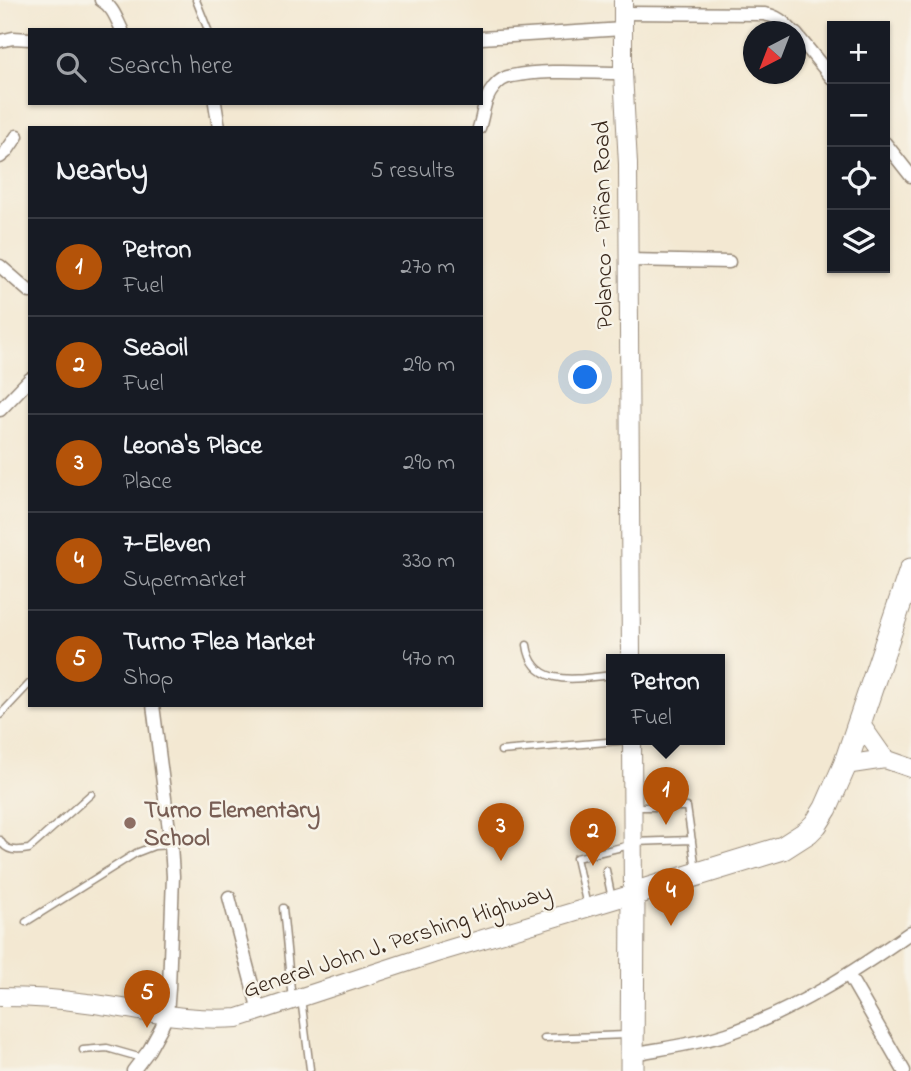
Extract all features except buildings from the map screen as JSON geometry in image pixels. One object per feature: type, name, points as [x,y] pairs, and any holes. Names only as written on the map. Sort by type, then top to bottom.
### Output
[{"type":"highway","name":"General John J. Pershing Highway","points":[[623,897],[783,848],[816,824],[845,765],[911,570]]},
{"type":"highway","points":[[623,897],[632,1053]]},
{"type":"main road","name":"Polanco - Piñan Road","points":[[623,14],[628,164],[631,654]]},
{"type":"main road","points":[[859,722],[885,759]]},
{"type":"main road","points":[[623,897],[633,843],[632,745]]},
{"type":"main road","points":[[845,765],[885,759],[911,768]]},
{"type":"main road","name":"General John J. Pershing Highway","points":[[0,997],[85,1002],[215,1020],[238,1018],[433,954],[623,897]]},
{"type":"street","points":[[101,0],[111,9],[121,28]]},
{"type":"street","points":[[483,37],[623,14],[764,14],[782,21]]},
{"type":"street","points":[[0,41],[13,38],[28,40]]},
{"type":"street","points":[[806,47],[827,72]]},
{"type":"street","points":[[480,126],[484,103],[491,90],[509,76],[554,72],[623,73]]},
{"type":"street","points":[[215,105],[219,126]]},
{"type":"street","points":[[0,157],[17,136]]},
{"type":"street","points":[[888,147],[911,176]]},
{"type":"street","points":[[628,260],[729,262]]},
{"type":"street","points":[[0,266],[28,290]]},
{"type":"street","points":[[0,410],[28,381]]},
{"type":"street","points":[[133,1071],[167,1015],[171,845],[153,707]]},
{"type":"street","points":[[229,897],[259,1011]]},
{"type":"street","points":[[632,1053],[727,1034],[797,1003],[848,974],[911,932]]},
{"type":"street","points":[[848,974],[904,1071]]},
{"type":"lane","points":[[196,0],[207,28]]},
{"type":"lane","points":[[527,645],[532,664],[541,673],[553,678],[606,676]]},
{"type":"lane","points":[[0,715],[28,685]]},
{"type":"lane","points":[[501,751],[606,742]]},
{"type":"lane","points":[[0,839],[10,850],[29,849],[91,794]]},
{"type":"lane","points":[[633,807],[687,807],[697,875]]},
{"type":"lane","points":[[588,908],[576,858],[603,854],[633,843],[692,840]]},
{"type":"lane","points":[[26,922],[136,853],[154,846],[171,845]]},
{"type":"lane","points":[[606,870],[623,897]]},
{"type":"lane","points":[[283,908],[296,999],[310,1069]]},
{"type":"lane","points":[[544,1038],[632,1053]]},
{"type":"lane","points":[[83,1050],[107,1048],[142,1058]]},
{"type":"place","name":"Turno Elementary School","points":[[130,823]]},
{"type":"place","name":"Petron","points":[[666,825]]},
{"type":"place","name":"Leona's Place","points":[[501,861]]},
{"type":"place","name":"Seaoil","points":[[593,866]]},
{"type":"place","name":"7-Eleven","points":[[671,926]]},
{"type":"place","name":"Turno Flea Market","points":[[147,1028]]}]
